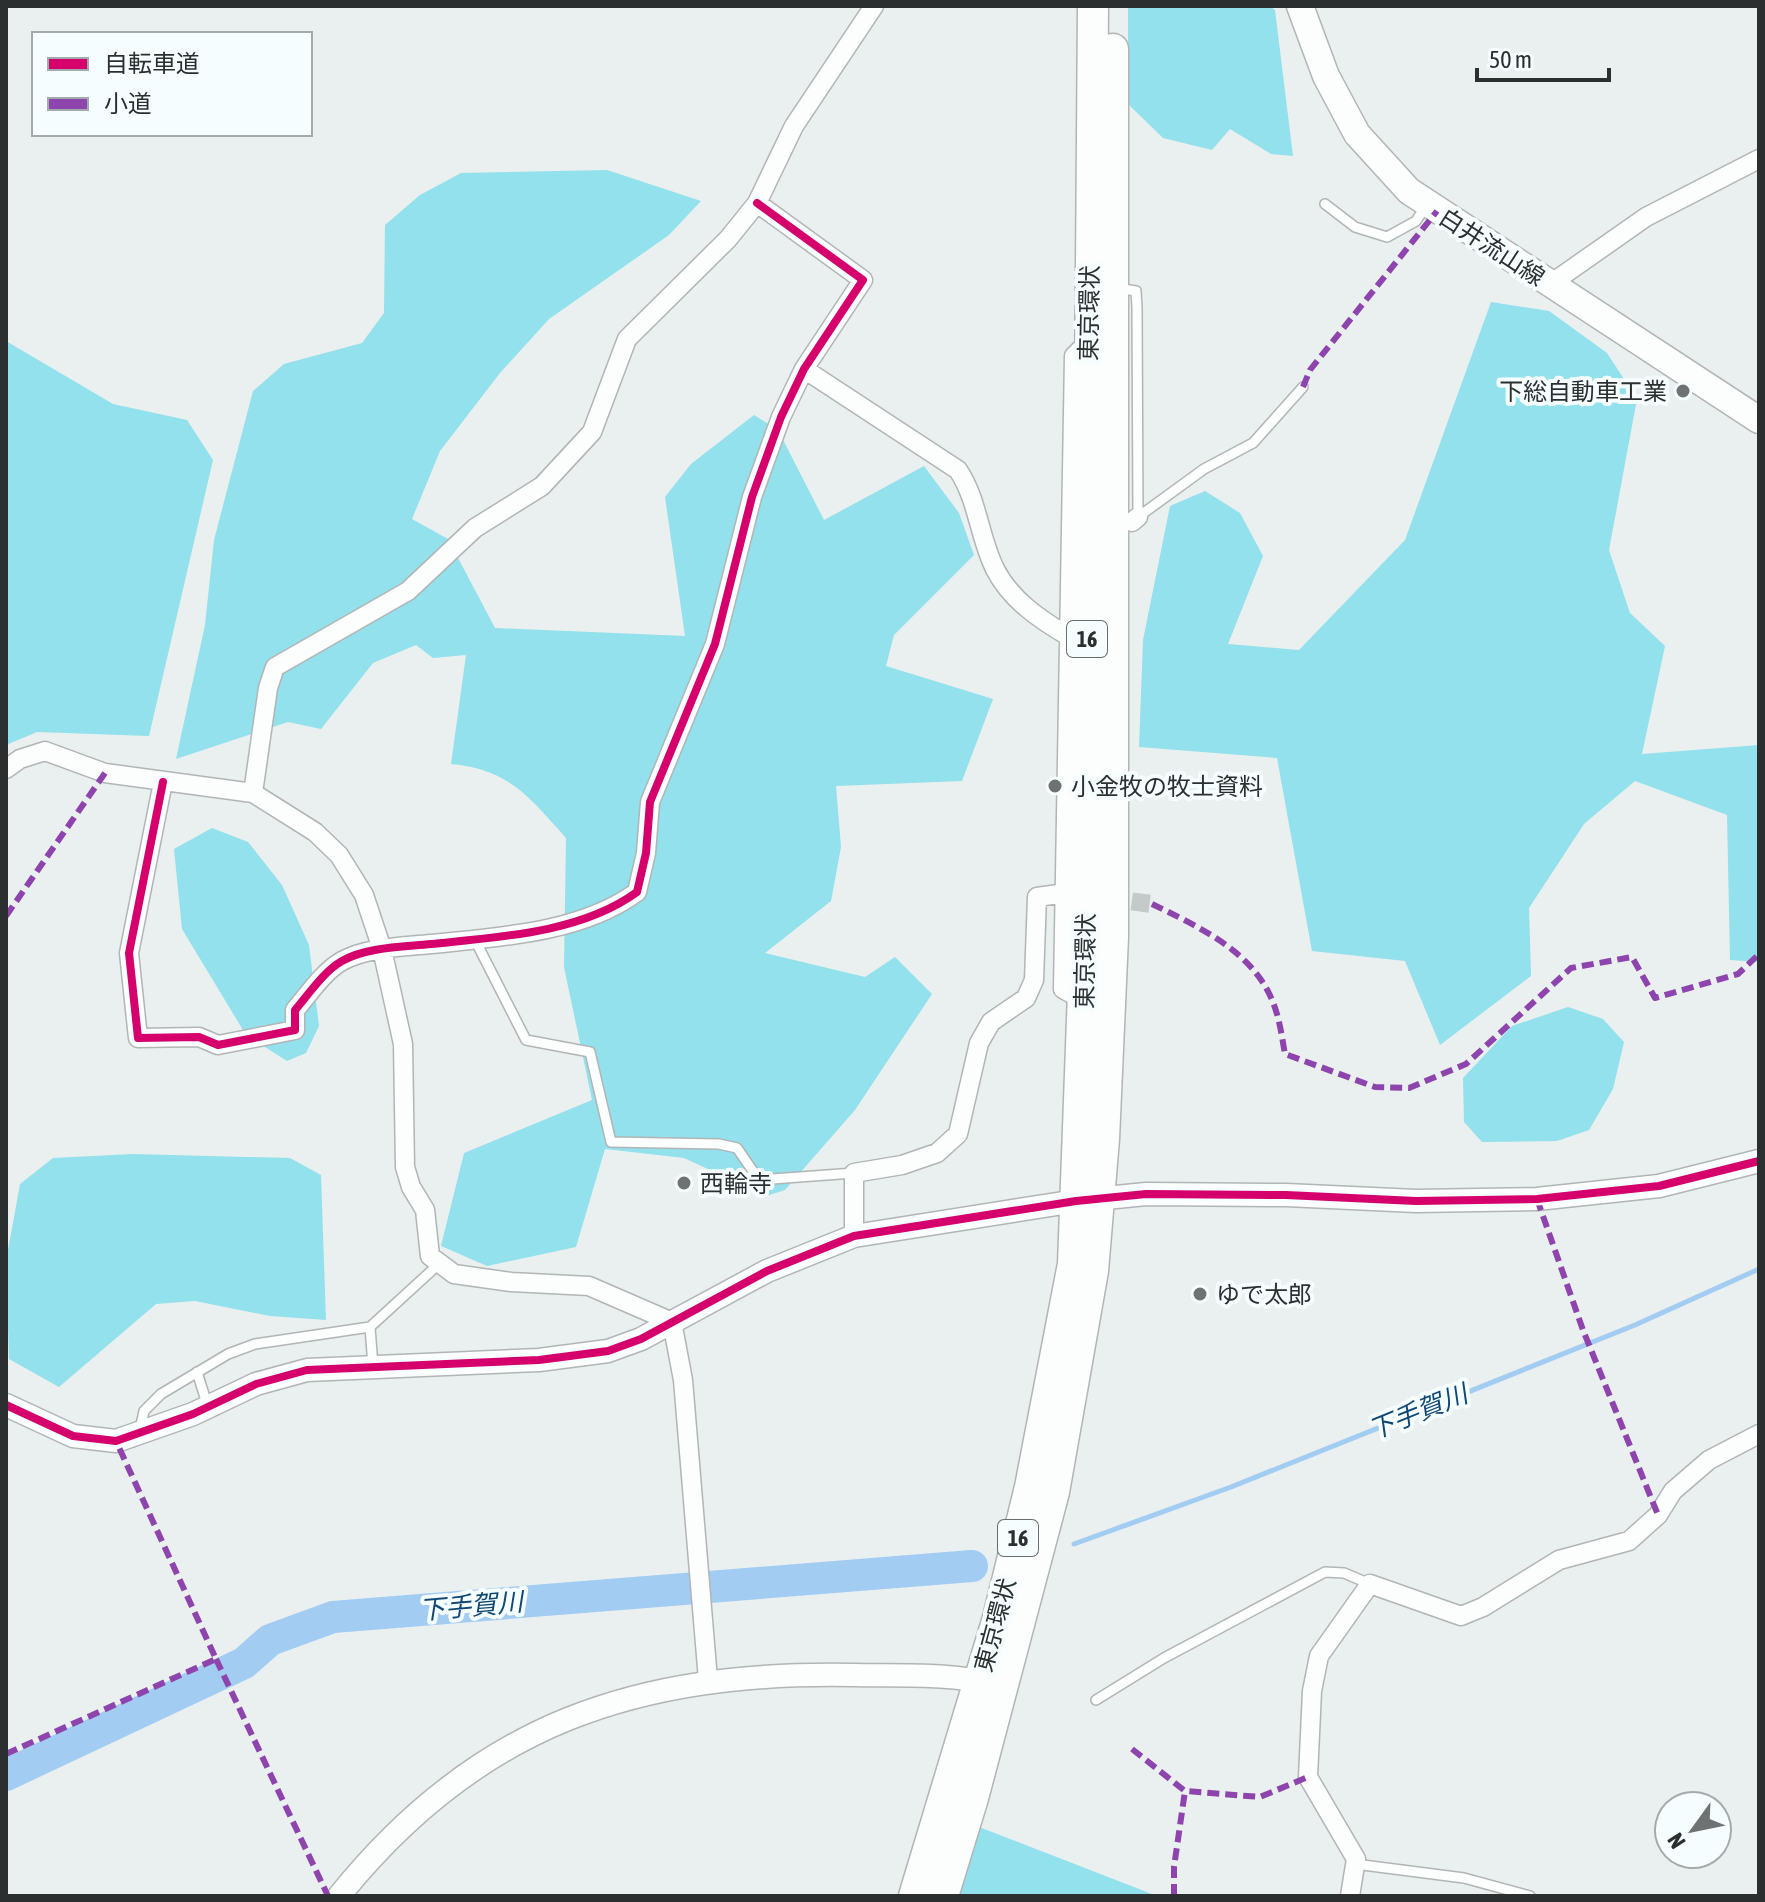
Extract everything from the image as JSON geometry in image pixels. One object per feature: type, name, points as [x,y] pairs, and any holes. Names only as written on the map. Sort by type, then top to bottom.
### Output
[{"type":"highway","name":"東京環状","points":[[1087,1201],[1085,1001],[1098,715],[1093,6]]},
{"type":"highway","name":"東京環状","points":[[1097,339],[1114,288],[1114,6]]},
{"type":"highway","name":"東京環状","points":[[943,1896],[992,1683],[1073,1264],[1104,1139],[1113,937],[1098,715]]},
{"type":"highway","name":"東京環状","points":[[914,1896],[992,1683]]},
{"type":"main road","name":"白井流山線","points":[[1300,6],[1326,76],[1357,134],[1383,166],[1427,204],[1759,420]]},
{"type":"street","points":[[253,793],[268,688],[275,667],[408,591],[475,528],[542,486],[592,432],[627,339],[728,239],[757,203],[794,126],[874,6]]},
{"type":"street","points":[[1549,285],[1646,217],[1759,159]]},
{"type":"street","points":[[163,782],[129,953],[138,1038],[199,1037],[218,1045],[295,1030],[295,1010],[341,962],[382,949],[475,940],[568,923],[613,909],[637,892],[646,853],[650,802],[715,644],[752,497],[791,391],[863,280],[757,203]]},
{"type":"street","points":[[1085,1001],[1063,989],[1068,636],[1072,570],[1074,356],[1097,339]]},
{"type":"street","points":[[804,369],[958,470],[969,486],[995,569],[1008,589],[1027,609],[1068,636]]},
{"type":"street","points":[[11,761],[45,751],[105,773],[163,782],[215,785],[253,793],[315,832],[339,855],[364,895],[382,949],[403,1044],[405,1167],[411,1187],[425,1210],[430,1256],[454,1274],[511,1282],[589,1286],[672,1322]]},
{"type":"street","points":[[854,1236],[854,1173],[902,1165],[937,1153],[958,1134],[979,1043],[991,1022],[1026,998],[1034,980],[1037,897],[1066,893]]},
{"type":"street","points":[[6,1405],[73,1436],[116,1441],[208,1407],[256,1384],[307,1370],[539,1360],[594,1353],[641,1339],[767,1271],[854,1236],[1087,1201],[1146,1194],[1286,1195],[1416,1201],[1537,1199],[1659,1186],[1759,1161]]},
{"type":"street","points":[[672,1322],[683,1380],[708,1680]]},
{"type":"street","points":[[1350,1896],[1356,1859],[1308,1777],[1312,1691],[1319,1656],[1370,1584],[1461,1616],[1483,1607],[1559,1560],[1629,1541],[1658,1515],[1673,1491],[1709,1460],[1759,1434]]},
{"type":"street","points":[[339,1896],[402,1825],[469,1773],[517,1743],[612,1702],[708,1680],[772,1674],[992,1683]]},
{"type":"lane","points":[[1325,204],[1355,227],[1387,237],[1416,221],[1427,204]]},
{"type":"lane","points":[[1114,288],[1136,291],[1135,519],[1204,469],[1253,443],[1303,387]]},
{"type":"lane","points":[[475,940],[526,1040],[590,1052],[611,1142],[719,1144],[737,1148],[759,1180],[854,1173]]},
{"type":"lane","points":[[140,1433],[144,1411],[161,1394],[228,1354],[255,1344],[370,1327],[440,1263]]},
{"type":"lane","points":[[370,1327],[373,1366]]},
{"type":"lane","points":[[197,1372],[208,1407]]},
{"type":"lane","points":[[1096,1700],[1164,1658],[1325,1572],[1344,1573],[1370,1584]]},
{"type":"lane","points":[[1355,1864],[1464,1878],[1530,1896]]},
{"type":"shaded area","points":[[1128,6],[1270,6],[1275,10],[1293,156],[1271,154],[1230,129],[1212,150],[1163,138],[1128,104]]},
{"type":"shaded area","points":[[607,170],[701,201],[669,235],[549,319],[500,373],[440,451],[412,519],[448,539],[495,628],[685,636],[665,497],[691,464],[754,415],[778,430],[824,520],[924,466],[959,513],[974,555],[894,635],[886,666],[993,699],[962,781],[836,786],[841,847],[831,901],[765,953],[865,977],[895,957],[932,994],[855,1110],[785,1190],[766,1196],[684,1158],[605,1149],[576,1247],[487,1266],[441,1246],[464,1153],[592,1100],[564,967],[566,838],[517,788],[488,772],[451,764],[466,655],[433,658],[416,645],[373,663],[321,729],[288,722],[176,759],[205,625],[214,540],[253,391],[284,364],[362,343],[384,313],[385,225],[420,195],[461,173]]},
{"type":"shaded area","points":[[1491,302],[1549,311],[1607,353],[1637,399],[1609,550],[1630,613],[1665,646],[1642,754],[1759,745],[1759,962],[1730,960],[1727,815],[1635,781],[1584,824],[1529,908],[1531,976],[1440,1045],[1405,961],[1312,951],[1277,758],[1139,747],[1143,640],[1170,506],[1205,491],[1240,513],[1263,556],[1228,644],[1299,650],[1405,540]]},
{"type":"shaded area","points":[[6,341],[113,404],[187,420],[213,460],[149,736],[37,732],[6,745]]},
{"type":"shaded area","points":[[212,828],[248,842],[282,885],[309,945],[319,1026],[306,1053],[287,1061],[246,1035],[182,929],[174,849]]},
{"type":"shaded area","points":[[1568,1007],[1603,1019],[1624,1042],[1613,1089],[1589,1130],[1557,1141],[1482,1142],[1464,1122],[1463,1078],[1512,1026]]},
{"type":"shaded area","points":[[133,1154],[290,1158],[321,1175],[326,1320],[270,1316],[195,1301],[156,1304],[59,1387],[9,1359],[6,1261],[20,1184],[53,1158]]},
{"type":"shaded area","points":[[979,1827],[1157,1896],[958,1896]]},
{"type":"waterway","name":"下手賀川","points":[[1074,1544],[1231,1487],[1635,1325],[1759,1269]]},
{"type":"waterway","name":"下手賀川","points":[[6,1775],[244,1663],[270,1640],[333,1617],[972,1566]]},
{"type":"tunnel","points":[[1105,898],[1152,904]]},
{"type":"marked path","points":[[1303,387],[1310,370],[1437,211]]},
{"type":"marked path","points":[[6,916],[105,773]]},
{"type":"marked path","points":[[1152,904],[1224,943],[1254,970],[1274,1005],[1285,1054],[1375,1087],[1409,1088],[1466,1064],[1571,968],[1632,957],[1655,998],[1738,974],[1759,954]]},
{"type":"marked path","points":[[1537,1199],[1583,1330],[1658,1515]]},
{"type":"marked path","points":[[6,1754],[216,1659],[116,1441]]},
{"type":"marked path","points":[[216,1659],[328,1896]]},
{"type":"marked path","points":[[1132,1749],[1185,1791],[1260,1797],[1308,1777]]},
{"type":"marked path","points":[[1174,1896],[1174,1867],[1185,1791]]},
{"type":"cycle path","points":[[163,782],[129,953],[138,1038],[199,1037],[218,1045],[295,1030],[295,1010],[329,971],[352,956],[385,948],[484,939],[565,925],[615,906],[637,892],[646,853],[650,802],[715,644],[752,497],[781,417],[804,369],[863,280],[757,203]]},
{"type":"cycle path","points":[[6,1405],[73,1436],[116,1441],[193,1414],[256,1384],[307,1370],[539,1360],[608,1351],[641,1339],[767,1271],[854,1236],[1076,1201],[1146,1194],[1286,1195],[1416,1201],[1537,1199],[1659,1186],[1759,1161]]},
{"type":"place","name":"下総自動車工業","points":[[1683,391]]},
{"type":"place","name":"小金牧の牧士資料","points":[[1055,786]]},
{"type":"place","name":"西輪寺","points":[[684,1183]]},
{"type":"place","name":"ゆで太郎","points":[[1200,1294]]}]
